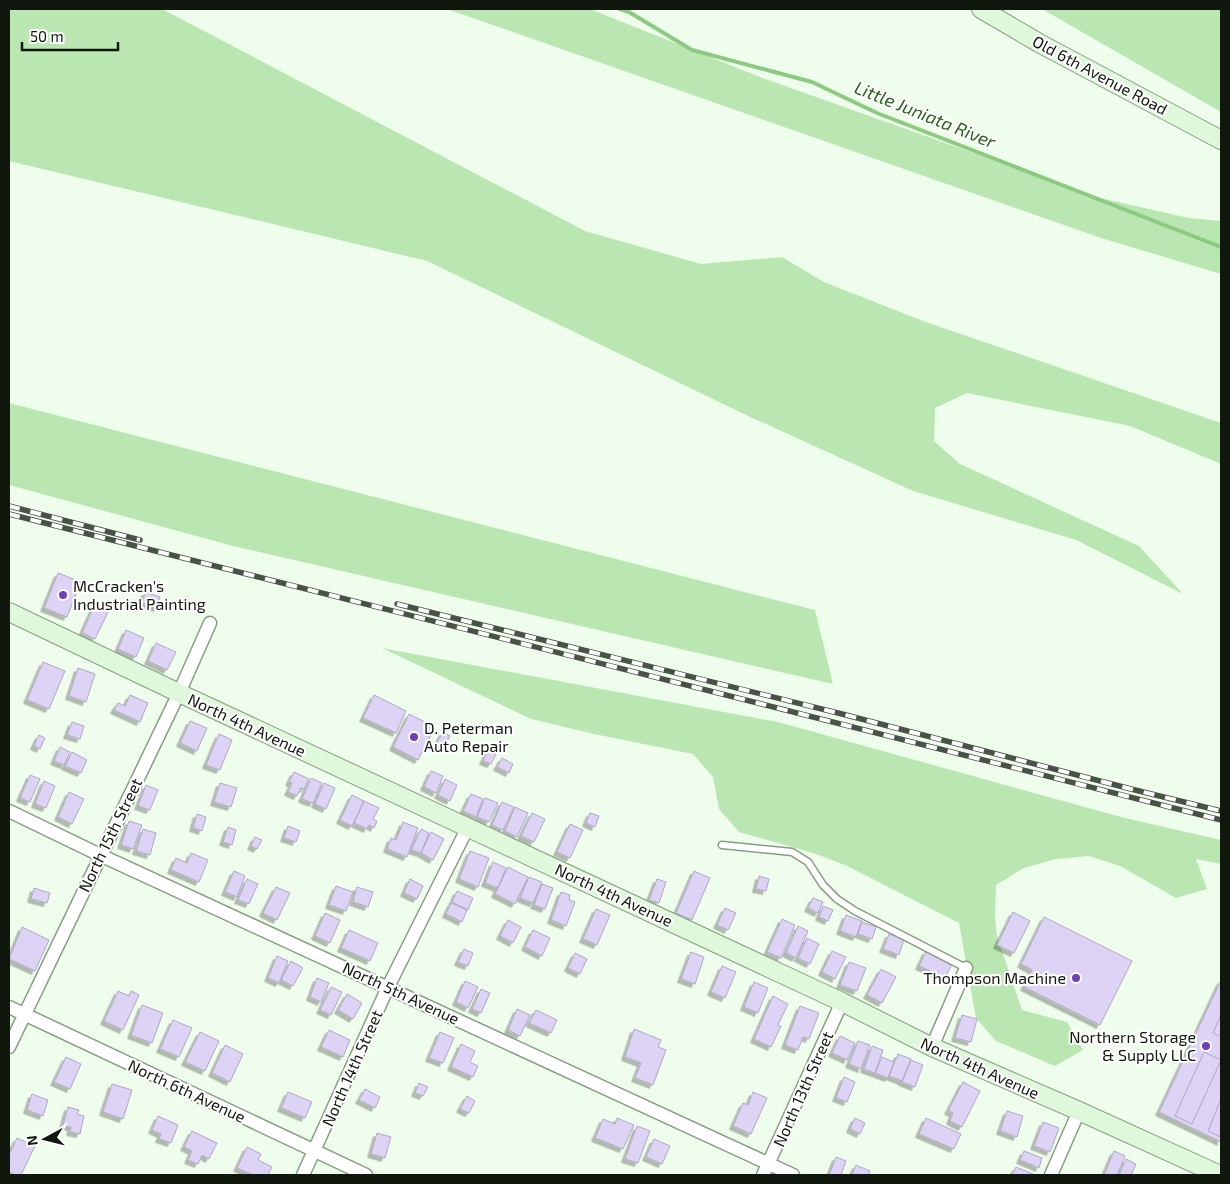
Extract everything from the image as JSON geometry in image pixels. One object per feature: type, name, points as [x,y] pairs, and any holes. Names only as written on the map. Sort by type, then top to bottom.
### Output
[{"type":"main road","name":"Old 6th Avenue Road","points":[[980,9],[1039,43],[1221,140]]},
{"type":"main road","name":"North 4th Avenue","points":[[9,612],[178,693],[842,1002],[932,1047],[1220,1175]]},
{"type":"street","name":"North 15th Street","points":[[9,1047],[210,622]]},
{"type":"street","name":"North 5th Avenue","points":[[9,811],[388,987],[766,1170],[793,1175]]},
{"type":"street","name":"North 14th Street","points":[[303,1175],[388,987],[468,827]]},
{"type":"street","points":[[932,1047],[966,968]]},
{"type":"street","name":"North 13th Street","points":[[766,1170],[842,1002]]},
{"type":"street","name":"North 6th Avenue","points":[[9,1007],[366,1175]]},
{"type":"street","points":[[1051,1175],[1079,1111]]},
{"type":"lane","points":[[722,845],[792,852],[808,862],[823,884],[843,904],[966,968]]},
{"type":"green space","points":[[9,9],[162,9],[585,231],[701,264],[782,257],[824,282],[923,321],[1221,423],[1221,464],[1130,426],[967,393],[935,408],[934,441],[960,464],[1139,546],[1183,594],[1076,540],[913,491],[748,416],[427,261],[9,161]]},
{"type":"green space","points":[[447,9],[590,9],[760,77],[1100,198],[1189,218],[1221,221],[1221,274],[1101,238]]},
{"type":"green space","points":[[1042,9],[1221,9],[1221,112]]},
{"type":"green space","points":[[9,403],[815,610],[833,684],[233,546],[9,485]]},
{"type":"green space","points":[[382,648],[778,722],[1121,817],[1221,840],[1221,864],[1196,859],[1207,889],[1176,898],[1120,866],[1089,856],[1056,859],[1024,868],[996,885],[995,917],[997,936],[1022,1010],[1067,1022],[1083,1050],[1055,1066],[996,1041],[976,1018],[959,923],[845,865],[813,853],[739,832],[719,809],[713,777],[693,754],[531,719]]},
{"type":"building","name":"McCracken's Industrial Painting","points":[[58,573],[81,582],[67,617],[44,608]]},
{"type":"building","points":[[145,592],[160,597],[157,608],[142,603]]},
{"type":"building","points":[[94,606],[108,612],[95,639],[82,633]]},
{"type":"building","points":[[126,630],[144,638],[136,657],[118,649]]},
{"type":"building","points":[[156,643],[176,652],[167,670],[148,661]]},
{"type":"building","points":[[43,662],[65,671],[49,709],[27,700]]},
{"type":"building","points":[[78,668],[95,674],[86,702],[69,696]]},
{"type":"building","points":[[130,695],[148,703],[140,722],[114,710],[118,703],[125,706]]},
{"type":"building","points":[[374,695],[406,711],[396,733],[363,718]]},
{"type":"building","name":"D. Peterman Auto Repair","points":[[409,714],[435,727],[418,760],[393,747]]},
{"type":"building","points":[[190,721],[207,728],[197,751],[180,743]]},
{"type":"building","points":[[72,722],[84,726],[80,739],[67,735]]},
{"type":"building","points":[[443,732],[450,736],[444,746],[437,742]]},
{"type":"building","points":[[219,734],[232,740],[220,770],[206,765]]},
{"type":"building","points":[[39,735],[45,738],[40,749],[34,746]]},
{"type":"building","points":[[60,747],[70,752],[64,765],[54,761]]},
{"type":"building","points":[[488,750],[496,754],[491,764],[483,761]]},
{"type":"building","points":[[72,752],[87,760],[81,773],[65,766]]},
{"type":"building","points":[[502,758],[513,764],[509,773],[497,767]]},
{"type":"building","points":[[431,771],[443,776],[436,793],[424,787]]},
{"type":"building","points":[[294,772],[309,779],[304,789],[301,788],[297,796],[288,792],[292,783],[289,782]]},
{"type":"building","points":[[30,775],[40,779],[30,802],[20,798]]},
{"type":"building","points":[[311,778],[322,783],[313,803],[302,799]]},
{"type":"building","points":[[445,779],[457,785],[450,801],[438,795]]},
{"type":"building","points":[[44,781],[55,786],[46,808],[35,804]]},
{"type":"building","points":[[220,783],[237,788],[231,807],[214,802]]},
{"type":"building","points":[[324,783],[335,788],[326,809],[315,804]]},
{"type":"building","points":[[146,785],[158,790],[150,810],[138,806]]},
{"type":"building","points":[[69,792],[84,799],[72,824],[58,817]]},
{"type":"building","points":[[471,794],[483,799],[476,817],[463,811]]},
{"type":"building","points":[[352,795],[364,801],[352,826],[340,820]]},
{"type":"building","points":[[485,798],[498,803],[489,822],[477,817]]},
{"type":"building","points":[[364,801],[379,808],[373,819],[377,821],[374,828],[369,825],[367,829],[354,823]]},
{"type":"building","points":[[502,802],[514,807],[503,830],[492,825]]},
{"type":"building","points":[[515,807],[528,813],[517,837],[505,831]]},
{"type":"building","points":[[532,813],[545,819],[534,842],[521,836]]},
{"type":"building","points":[[590,813],[599,816],[595,827],[586,823]]},
{"type":"building","points":[[197,814],[206,817],[202,831],[193,828]]},
{"type":"building","points":[[129,821],[142,825],[133,849],[121,845]]},
{"type":"building","points":[[403,822],[418,828],[407,857],[387,849],[391,838],[396,840]]},
{"type":"building","points":[[570,824],[583,830],[570,858],[557,852]]},
{"type":"building","points":[[288,826],[300,831],[296,842],[284,838]]},
{"type":"building","points":[[228,827],[236,830],[232,845],[223,842]]},
{"type":"building","points":[[143,829],[156,833],[150,855],[136,851]]},
{"type":"building","points":[[421,829],[429,833],[421,853],[411,850]]},
{"type":"building","points":[[431,832],[444,839],[433,860],[421,853]]},
{"type":"building","points":[[255,837],[262,840],[257,849],[251,846]]},
{"type":"building","points":[[470,851],[489,858],[478,887],[459,879]]},
{"type":"building","points":[[191,853],[208,860],[199,882],[171,870],[176,858],[187,863]]},
{"type":"building","points":[[493,862],[506,868],[498,888],[485,883]]},
{"type":"building","points":[[508,867],[528,877],[515,904],[495,894]]},
{"type":"building","points":[[234,871],[245,876],[237,897],[225,892]]},
{"type":"building","points":[[694,871],[710,878],[692,920],[676,913]]},
{"type":"building","points":[[759,876],[769,879],[766,891],[756,889]]},
{"type":"building","points":[[529,877],[542,882],[533,903],[520,898]]},
{"type":"building","points":[[247,879],[258,884],[249,904],[238,900]]},
{"type":"building","points":[[410,879],[423,886],[417,899],[404,893]]},
{"type":"building","points":[[657,879],[666,882],[659,903],[649,900]]},
{"type":"building","points":[[542,884],[553,888],[545,909],[534,905]]},
{"type":"building","points":[[336,886],[353,892],[346,911],[329,905]]},
{"type":"building","points":[[276,887],[290,893],[277,920],[263,913]]},
{"type":"building","points":[[357,887],[373,892],[368,907],[353,902]]},
{"type":"building","points":[[34,888],[50,893],[47,903],[31,899]]},
{"type":"building","points":[[457,891],[473,898],[468,910],[452,902]]},
{"type":"building","points":[[561,892],[570,895],[569,900],[575,902],[566,926],[551,920]]},
{"type":"building","points":[[813,898],[823,902],[818,913],[808,908]]},
{"type":"building","points":[[451,903],[467,910],[462,922],[446,914]]},
{"type":"building","points":[[823,906],[833,910],[828,921],[819,917]]},
{"type":"building","points":[[725,908],[736,913],[728,930],[717,925]]},
{"type":"building","points":[[596,909],[610,915],[597,945],[583,939]]},
{"type":"building","points":[[1013,912],[1030,921],[1014,953],[997,945]]},
{"type":"building","points":[[325,913],[340,920],[330,943],[315,936]]},
{"type":"building","points":[[846,915],[862,921],[856,937],[840,931]]},
{"type":"building","name":"Thompson Machine","points":[[1044,917],[1132,961],[1100,1025],[1024,987],[1032,970],[1021,964]]},
{"type":"building","points":[[782,919],[795,925],[781,958],[767,952]]},
{"type":"building","points":[[508,920],[521,927],[513,943],[500,936]]},
{"type":"building","points":[[862,922],[876,927],[872,939],[858,934]]},
{"type":"building","points":[[798,926],[808,931],[796,958],[786,953]]},
{"type":"building","points":[[22,927],[49,940],[35,971],[9,959]]},
{"type":"building","points":[[349,930],[378,943],[370,961],[341,948]]},
{"type":"building","points":[[533,930],[550,938],[542,956],[525,947]]},
{"type":"building","points":[[889,934],[904,939],[899,955],[883,949]]},
{"type":"building","points":[[807,938],[819,944],[810,964],[798,958]]},
{"type":"building","points":[[464,949],[473,953],[468,966],[458,962]]},
{"type":"building","points":[[832,951],[846,957],[835,979],[822,972]]},
{"type":"building","points":[[926,951],[952,964],[945,978],[919,966]]},
{"type":"building","points":[[691,952],[704,957],[695,984],[681,979]]},
{"type":"building","points":[[575,953],[587,959],[580,974],[568,968]]},
{"type":"building","points":[[277,956],[288,961],[279,983],[268,978]]},
{"type":"building","points":[[291,961],[303,968],[293,986],[281,980]]},
{"type":"building","points":[[849,962],[866,968],[857,991],[840,985]]},
{"type":"building","points":[[722,966],[736,972],[725,998],[711,992]]},
{"type":"building","points":[[881,969],[896,977],[882,1003],[867,995]]},
{"type":"building","points":[[317,978],[329,983],[321,1002],[310,997]]},
{"type":"building","name":"Northern Storage & Supply LLC","points":[[1221,980],[1221,1142],[1159,1112]]},
{"type":"building","points":[[465,981],[478,987],[468,1008],[456,1002]]},
{"type":"building","points":[[754,982],[768,988],[758,1013],[744,1007]]},
{"type":"building","points":[[331,987],[342,992],[331,1015],[320,1010]]},
{"type":"building","points":[[481,989],[490,993],[481,1013],[472,1009]]},
{"type":"building","points":[[118,991],[129,996],[131,991],[139,995],[123,1030],[104,1021]]},
{"type":"building","points":[[347,994],[362,1003],[353,1019],[338,1010]]},
{"type":"building","points":[[773,996],[788,1004],[778,1025],[781,1026],[771,1047],[754,1039]]},
{"type":"building","points":[[142,1005],[163,1013],[152,1043],[131,1035]]},
{"type":"building","points":[[800,1006],[819,1013],[809,1039],[803,1037],[798,1050],[785,1045]]},
{"type":"building","points":[[517,1009],[530,1015],[520,1036],[508,1030]]},
{"type":"building","points":[[536,1010],[557,1020],[551,1033],[529,1023]]},
{"type":"building","points":[[962,1015],[977,1019],[971,1042],[955,1038]]},
{"type":"building","points":[[1221,1015],[1221,1037],[1213,1033]]},
{"type":"building","points":[[173,1020],[192,1028],[179,1057],[160,1049]]},
{"type":"building","points":[[634,1029],[661,1040],[658,1047],[666,1050],[653,1085],[635,1078],[641,1063],[625,1057]]},
{"type":"building","points":[[329,1030],[350,1040],[343,1057],[321,1047]]},
{"type":"building","points":[[200,1032],[219,1041],[205,1071],[185,1062]]},
{"type":"building","points":[[440,1032],[454,1038],[443,1063],[429,1058]]},
{"type":"building","points":[[840,1036],[855,1043],[847,1060],[832,1053]]},
{"type":"building","points":[[858,1041],[870,1045],[861,1069],[849,1064]]},
{"type":"building","points":[[461,1044],[475,1051],[470,1062],[478,1066],[473,1077],[451,1067]]},
{"type":"building","points":[[225,1045],[243,1054],[230,1082],[212,1073]]},
{"type":"building","points":[[872,1046],[883,1050],[875,1073],[864,1069]]},
{"type":"building","points":[[1204,1052],[1221,1060],[1192,1124],[1175,1116]]},
{"type":"building","points":[[898,1054],[911,1059],[902,1081],[889,1076]]},
{"type":"building","points":[[66,1057],[81,1064],[70,1089],[54,1082]]},
{"type":"building","points":[[882,1057],[894,1062],[888,1078],[875,1073]]},
{"type":"building","points":[[911,1060],[923,1065],[915,1087],[902,1082]]},
{"type":"building","points":[[844,1077],[855,1082],[847,1102],[836,1098]]},
{"type":"building","points":[[963,1082],[980,1091],[962,1127],[950,1121],[953,1113],[948,1111]]},
{"type":"building","points":[[419,1083],[428,1087],[423,1096],[415,1093]]},
{"type":"building","points":[[112,1084],[132,1090],[123,1119],[103,1112]]},
{"type":"building","points":[[365,1089],[380,1097],[375,1108],[359,1100]]},
{"type":"building","points":[[288,1092],[312,1102],[305,1118],[281,1108]]},
{"type":"building","points":[[753,1092],[767,1098],[751,1134],[733,1126],[743,1103],[748,1105]]},
{"type":"building","points":[[32,1094],[48,1100],[43,1116],[27,1110]]},
{"type":"building","points":[[467,1096],[475,1101],[469,1113],[460,1109]]},
{"type":"building","points":[[1221,1099],[1221,1137],[1208,1131]]},
{"type":"building","points":[[68,1107],[79,1110],[77,1114],[84,1116],[80,1134],[70,1132],[71,1127],[63,1125]]},
{"type":"building","points":[[1007,1111],[1023,1116],[1017,1137],[1000,1131]]},
{"type":"building","points":[[158,1116],[178,1125],[171,1143],[159,1139],[161,1134],[152,1130]]},
{"type":"building","points":[[617,1118],[634,1125],[623,1149],[595,1138],[603,1119],[615,1124]]},
{"type":"building","points":[[855,1118],[865,1123],[860,1134],[850,1129]]},
{"type":"building","points":[[926,1118],[961,1134],[954,1149],[919,1134]]},
{"type":"building","points":[[1043,1122],[1059,1128],[1050,1152],[1034,1146]]},
{"type":"building","points":[[637,1126],[650,1131],[638,1163],[625,1159]]},
{"type":"building","points":[[192,1131],[217,1143],[209,1159],[202,1155],[198,1164],[188,1160],[192,1151],[184,1147]]},
{"type":"building","points":[[377,1133],[391,1137],[385,1158],[371,1154]]},
{"type":"building","points":[[17,1138],[35,1146],[21,1175],[9,1172],[9,1155]]},
{"type":"building","points":[[654,1139],[670,1146],[662,1164],[646,1157]]},
{"type":"building","points":[[247,1147],[261,1154],[258,1160],[272,1167],[268,1175],[253,1175],[237,1168]]},
{"type":"building","points":[[1024,1151],[1042,1158],[1039,1168],[1020,1160]]},
{"type":"building","points":[[1114,1151],[1125,1156],[1117,1175],[1104,1175]]},
{"type":"building","points":[[836,1157],[846,1161],[841,1175],[829,1175]]},
{"type":"building","points":[[1126,1159],[1136,1164],[1131,1175],[1119,1175]]},
{"type":"building","points":[[856,1165],[870,1171],[869,1175],[852,1175]]},
{"type":"building","points":[[1016,1167],[1033,1174],[1012,1175]]},
{"type":"waterway","name":"Little Juniata River","points":[[620,9],[629,12],[692,50],[812,82],[877,113],[1221,247]]},
{"type":"railway","points":[[9,506],[140,540]]},
{"type":"railway","points":[[9,514],[1221,820]]},
{"type":"railway","points":[[397,604],[842,714],[1221,811]]},
{"type":"place","name":"McCracken's Industrial Painting","points":[[63,595]]},
{"type":"place","name":"D. Peterman Auto Repair","points":[[414,737]]},
{"type":"place","name":"Thompson Machine","points":[[1076,978]]},
{"type":"place","name":"Northern Storage & Supply LLC","points":[[1206,1046]]}]
